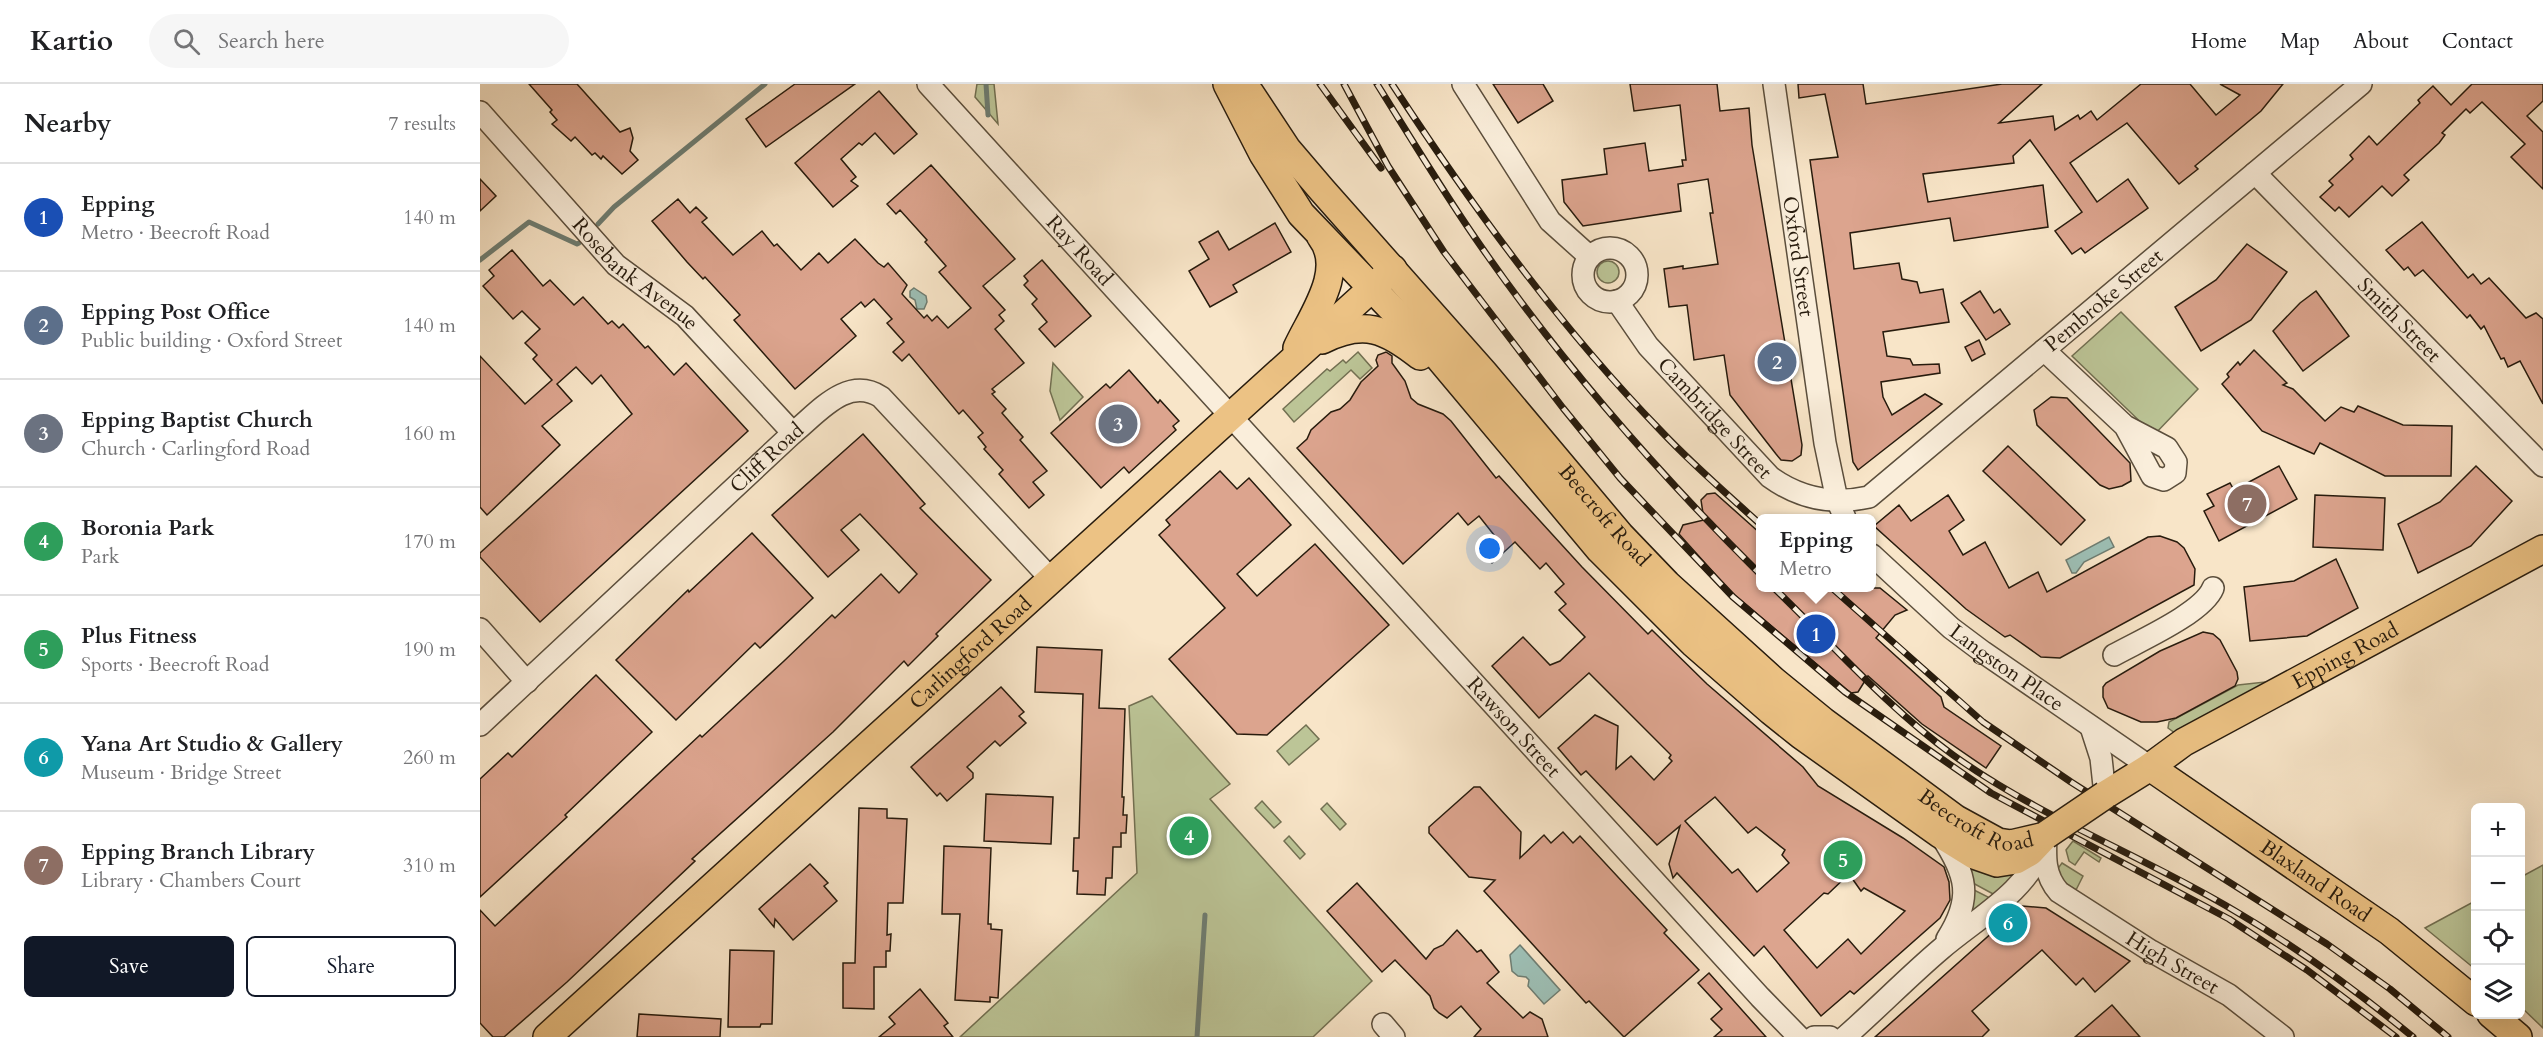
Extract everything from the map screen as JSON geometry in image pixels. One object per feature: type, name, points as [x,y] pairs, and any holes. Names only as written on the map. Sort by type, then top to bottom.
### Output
[{"type":"main road","name":"Beecroft Road","points":[[1227,84],[1279,180],[1301,214],[1440,358],[1585,532],[1693,643],[1793,729],[1940,834],[1974,855],[1997,862],[2007,862],[2025,856],[2046,836],[2105,795]]},
{"type":"main road","name":"Beecroft Road","points":[[1245,84],[1264,117],[1287,149],[1484,373],[1620,536],[1667,584],[1774,681],[1864,752],[1956,819],[1987,837],[2011,844],[2046,836]]},
{"type":"main road","points":[[1291,360],[1328,283],[1330,266],[1325,242],[1313,227]]},
{"type":"main road","name":"Carlingford Road","points":[[548,1037],[1393,269]]},
{"type":"main road","points":[[1291,360],[1317,342],[1332,335],[1354,329],[1375,329],[1399,340],[1471,397]]},
{"type":"main road","name":"Epping Road","points":[[2105,795],[2150,767],[2184,742],[2543,549]]},
{"type":"main road","name":"Epping Road","points":[[2150,767],[2200,751],[2543,569]]},
{"type":"main road","name":"Blaxland Road","points":[[2150,767],[2389,931],[2471,999]]},
{"type":"main road","points":[[2497,1019],[2518,1037]]},
{"type":"street","name":"Ray Road","points":[[928,84],[1230,416]]},
{"type":"street","points":[[1463,84],[1550,221],[1590,257]]},
{"type":"street","name":"Oxford Street","points":[[1774,84],[1825,443],[1841,509]]},
{"type":"street","name":"Pembroke Street","points":[[1841,509],[1869,497],[2361,84]]},
{"type":"street","name":"Rosebank Avenue","points":[[480,112],[616,265],[685,316],[793,433]]},
{"type":"street","name":"Smith Street","points":[[2255,173],[2543,466]]},
{"type":"street","points":[[1604,249],[1621,250],[1633,260],[1637,276],[1635,285],[1631,292],[1617,301],[1600,300],[1587,289],[1583,273],[1590,257],[1604,249]]},
{"type":"street","name":"Cambridge Street","points":[[1617,301],[1648,346],[1770,477],[1797,494],[1841,509]]},
{"type":"street","points":[[2044,350],[2125,426]]},
{"type":"street","name":"Cliff Road","points":[[480,725],[793,433],[836,397],[860,390],[872,392],[881,398],[1051,579]]},
{"type":"street","name":"Rawson Street","points":[[1230,416],[1753,990],[1799,1037]]},
{"type":"street","name":"Langston Place","points":[[1876,559],[1952,628],[2150,767]]},
{"type":"street","points":[[2114,655],[2194,609],[2209,596],[2213,588]]},
{"type":"street","points":[[480,629],[527,682]]},
{"type":"street","points":[[2091,727],[2101,758],[2105,795]]},
{"type":"street","name":"Beecroft Road","points":[[1940,834],[1958,862],[1965,888],[1958,922],[1940,950]]},
{"type":"street","points":[[1845,1037],[1940,950],[2015,888],[2035,865],[2046,836]]},
{"type":"street","points":[[2046,836],[2047,871],[2052,884],[2059,892]]},
{"type":"street","name":"High Street","points":[[2015,888],[2034,886],[2059,892],[2151,951],[2229,995],[2283,1037]]},
{"type":"street","points":[[1814,1037],[1830,1037]]},
{"type":"green space","points":[[977,84],[994,84],[998,124],[975,97]]},
{"type":"green space","points":[[1608,261],[1616,264],[1619,272],[1616,280],[1608,283],[1600,280],[1597,272],[1600,264]]},
{"type":"green space","points":[[2121,312],[2198,389],[2154,435],[2072,356]]},
{"type":"green space","points":[[1358,352],[1372,368],[1360,379],[1351,370],[1294,422],[1283,409],[1327,369],[1330,371],[1343,360],[1346,363]]},
{"type":"green space","points":[[1053,363],[1083,397],[1060,420],[1050,391]]},
{"type":"green space","points":[[2265,682],[2266,684],[2175,733],[2168,728],[2169,722],[2238,685]]},
{"type":"green space","points":[[1152,696],[1230,784],[1210,799],[1372,981],[1313,1037],[960,1037],[1137,873],[1129,706]]},
{"type":"green space","points":[[1306,725],[1319,739],[1289,765],[1277,751]]},
{"type":"green space","points":[[1262,801],[1281,822],[1274,828],[1255,808]]},
{"type":"green space","points":[[1327,803],[1346,824],[1340,830],[1321,809]]},
{"type":"green space","points":[[1289,836],[1305,854],[1300,859],[1284,841]]},
{"type":"green space","points":[[2073,841],[2101,858],[2099,862],[2084,852],[2075,865],[2069,861],[2066,850]]},
{"type":"green space","points":[[2062,863],[2083,876],[2076,890],[2062,881],[2056,871]]},
{"type":"green space","points":[[2543,865],[2543,1028],[2525,1011],[2525,875]]},
{"type":"green space","points":[[1968,866],[1990,874],[2023,871],[1995,895],[1971,882]]},
{"type":"green space","points":[[1974,890],[1988,897],[1990,901],[1972,918],[1970,900]]},
{"type":"green space","points":[[2471,903],[2471,966],[2425,928]]},
{"type":"water","points":[[914,288],[926,296],[927,302],[924,309],[917,309],[915,300],[910,297],[910,291]]},
{"type":"water","points":[[2109,537],[2114,547],[2084,562],[2076,573],[2072,573],[2066,560]]},
{"type":"water","points":[[1520,945],[1560,990],[1544,1004],[1528,986],[1529,980],[1512,971],[1510,955]]},
{"type":"building","points":[[529,84],[577,84],[620,132],[630,128],[633,138],[630,151],[638,160],[622,174],[603,156],[601,159],[595,153],[592,155],[575,137],[571,141],[552,124],[557,120],[550,112],[552,110]]},
{"type":"building","points":[[795,84],[855,84],[766,147],[746,119]]},
{"type":"building","points":[[1493,84],[1543,84],[1553,101],[1518,123]]},
{"type":"building","points":[[1630,84],[1717,84],[1720,111],[1749,108],[1752,145],[1802,445],[1801,455],[1792,461],[1781,460],[1730,395],[1724,355],[1694,360],[1687,305],[1669,307],[1664,269],[1718,264],[1710,213],[1713,213],[1708,179],[1678,184],[1681,211],[1583,226],[1564,202],[1562,180],[1607,174],[1604,149],[1645,143],[1649,171],[1683,166],[1682,160],[1686,160],[1680,105],[1634,111]]},
{"type":"building","points":[[1798,84],[1863,84],[1866,104],[2002,84],[2042,84],[1999,123],[2053,116],[2055,130],[2078,115],[2080,119],[2091,111],[2097,120],[2141,84],[2190,84],[2216,115],[2240,95],[2220,84],[2283,84],[2261,111],[2195,166],[2198,169],[2179,184],[2127,123],[2070,163],[2097,202],[2128,179],[2148,208],[2085,253],[2081,248],[2072,254],[2055,231],[2082,212],[2030,140],[2013,156],[2014,163],[1923,174],[1928,202],[2043,185],[2048,227],[1954,241],[1950,218],[1850,233],[1854,269],[1899,263],[1902,279],[1917,282],[1920,293],[1943,289],[1949,322],[1883,332],[1887,356],[1910,359],[1913,365],[1939,364],[1940,373],[1881,382],[1883,397],[1892,415],[1925,394],[1942,404],[1858,470],[1853,462],[1810,160],[1838,157],[1825,94],[1799,98]]},
{"type":"building","points":[[2472,84],[2543,84],[2543,101],[2527,116],[2543,132],[2543,189],[2511,157],[2525,144],[2482,102],[2470,113],[2466,109],[2442,133],[2445,135],[2439,143],[2404,175],[2409,180],[2392,196],[2382,186],[2349,217],[2339,207],[2335,211],[2320,197],[2333,185],[2329,181],[2353,159],[2350,155],[2369,136],[2377,145],[2420,103],[2418,100],[2433,86],[2451,105]]},
{"type":"building","points":[[879,91],[917,134],[894,154],[875,133],[862,145],[859,143],[841,159],[856,177],[851,181],[858,186],[833,207],[795,163]]},
{"type":"building","points":[[931,165],[1015,259],[983,286],[1005,310],[999,315],[1004,321],[995,329],[1024,363],[992,389],[995,392],[992,394],[1006,409],[1002,413],[1023,437],[1020,440],[1047,471],[1033,482],[1044,495],[1029,508],[999,474],[1003,470],[984,449],[986,447],[978,437],[983,433],[963,410],[959,414],[909,354],[902,361],[893,352],[904,342],[887,323],[892,319],[874,299],[865,307],[861,302],[841,319],[856,336],[795,389],[734,320],[740,315],[705,277],[703,279],[687,262],[652,221],[678,199],[690,213],[696,207],[707,218],[702,222],[733,255],[762,231],[774,246],[777,244],[801,270],[819,253],[828,263],[855,239],[878,263],[884,267],[888,263],[907,285],[902,294],[924,318],[927,315],[932,321],[937,316],[948,328],[971,308],[939,272],[946,266],[925,242],[927,240],[900,210],[896,214],[887,204]]},
{"type":"building","points":[[480,179],[496,196],[480,211]]},
{"type":"building","points":[[2422,222],[2468,278],[2473,274],[2481,284],[2489,278],[2526,318],[2536,313],[2543,319],[2543,404],[2520,361],[2508,367],[2504,358],[2501,359],[2484,326],[2481,329],[2470,315],[2467,318],[2423,270],[2415,276],[2408,267],[2404,270],[2386,250]]},
{"type":"building","points":[[1275,223],[1291,252],[1233,285],[1237,292],[1210,307],[1189,271],[1209,259],[1199,242],[1218,231],[1229,250]]},
{"type":"building","points":[[2247,244],[2287,272],[2251,320],[2201,351],[2175,307],[2216,280]]},
{"type":"building","points":[[512,250],[543,286],[550,280],[574,305],[583,297],[608,324],[612,321],[619,328],[623,324],[645,348],[648,346],[674,375],[686,363],[748,431],[540,622],[480,557],[480,553],[632,414],[601,375],[592,384],[576,367],[557,384],[572,401],[542,426],[560,445],[487,515],[480,507],[480,356],[525,404],[552,380],[533,359],[537,355],[525,343],[540,329],[522,311],[513,319],[483,286],[494,276],[489,270]]},
{"type":"building","points":[[1042,260],[1091,316],[1055,347],[1039,329],[1047,322],[1032,304],[1037,299],[1024,285],[1028,281],[1024,276]]},
{"type":"building","points":[[1980,291],[1994,313],[2000,309],[2010,324],[1986,340],[1961,303]]},
{"type":"building","points":[[2316,291],[2349,336],[2303,371],[2273,331],[2300,303]]},
{"type":"building","points":[[1979,340],[1985,354],[1972,361],[1965,347]]},
{"type":"building","points":[[2254,350],[2287,383],[2283,385],[2293,389],[2325,421],[2341,407],[2354,412],[2358,406],[2403,425],[2452,426],[2451,476],[2385,476],[2320,443],[2314,454],[2262,431],[2222,384],[2229,377],[2227,374],[2238,362],[2240,365]]},
{"type":"building","points":[[1386,352],[1392,356],[1392,363],[1405,381],[1411,398],[1418,404],[1443,414],[1451,421],[1496,478],[1499,476],[1582,567],[1648,634],[1652,630],[1707,684],[1803,767],[1818,786],[1903,838],[1944,867],[1949,882],[1950,900],[1940,918],[1854,994],[1850,991],[1821,1016],[1764,946],[1754,956],[1677,873],[1673,878],[1669,864],[1680,826],[1657,845],[1586,771],[1581,775],[1558,748],[1595,715],[1618,726],[1616,769],[1631,756],[1654,780],[1672,761],[1669,758],[1671,755],[1589,673],[1539,718],[1492,666],[1523,637],[1550,665],[1560,661],[1585,637],[1559,610],[1566,604],[1555,592],[1564,584],[1546,563],[1540,569],[1515,542],[1492,563],[1483,553],[1498,540],[1479,516],[1468,525],[1458,513],[1403,564],[1297,448],[1307,439],[1311,430],[1331,412],[1340,409],[1350,400],[1361,382],[1378,366],[1376,360],[1378,355]],"holes":[[[1715,797],[1748,833],[1756,827],[1785,850],[1782,855],[1789,863],[1757,892],[1738,869],[1732,873],[1685,821]],[[1849,874],[1861,891],[1864,888],[1905,911],[1861,954],[1848,939],[1817,968],[1784,930],[1824,893],[1828,894]]]},
{"type":"building","points":[[1129,370],[1158,403],[1160,400],[1179,421],[1173,426],[1176,430],[1129,473],[1124,467],[1101,488],[1051,433],[1106,384],[1110,388]]},
{"type":"building","points":[[2051,397],[2067,398],[2130,463],[2131,481],[2109,489],[2100,485],[2037,425],[2034,410]]},
{"type":"building","points":[[863,434],[925,504],[920,508],[991,580],[936,634],[938,636],[908,666],[904,661],[833,732],[692,859],[695,861],[567,982],[504,1037],[493,1037],[480,1023],[480,910],[495,926],[700,735],[702,737],[832,615],[835,618],[881,574],[899,593],[917,574],[860,514],[841,530],[859,550],[828,577],[772,515]]},
{"type":"building","points":[[2008,446],[2085,520],[2061,545],[1983,471]]},
{"type":"building","points":[[2279,466],[2297,499],[2219,541],[2204,511],[2214,506],[2207,494],[2230,483],[2234,490]]},
{"type":"building","points":[[2476,466],[2512,501],[2471,546],[2418,573],[2398,524],[2440,502]]},
{"type":"building","points":[[1220,471],[1237,489],[1249,478],[1291,525],[1237,574],[1257,596],[1315,544],[1389,625],[1267,735],[1237,734],[1169,659],[1225,608],[1159,535],[1170,525],[1166,520]]},
{"type":"building","points":[[1715,493],[1756,530],[1756,592],[1876,592],[1876,588],[1880,588],[1907,610],[1895,615],[1876,638],[1941,697],[1944,707],[2001,746],[1986,768],[1922,724],[1868,676],[1858,692],[1851,693],[1731,592],[1679,534],[1683,525],[1704,520],[1701,500],[1707,494]]},
{"type":"building","points":[[1948,495],[1964,520],[1949,531],[1963,555],[1985,542],[2009,588],[2038,572],[2047,592],[2148,537],[2160,536],[2177,542],[2184,548],[2195,569],[2194,585],[2060,658],[2041,657],[2010,635],[2005,637],[1966,609],[1876,528],[1876,524],[1899,505],[1911,521]]},
{"type":"building","points":[[2315,495],[2385,498],[2383,550],[2313,547]]},
{"type":"building","points":[[752,533],[813,598],[760,648],[755,643],[676,720],[616,660],[688,590],[689,592]]},
{"type":"building","points":[[2336,559],[2358,608],[2307,636],[2250,641],[2244,587],[2294,581]]},
{"type":"building","points":[[2203,632],[2213,634],[2220,640],[2237,672],[2238,679],[2235,686],[2176,718],[2157,722],[2141,722],[2108,708],[2103,697],[2103,687],[2106,683],[2160,651]]},
{"type":"building","points":[[1037,647],[1102,650],[1099,708],[1125,709],[1122,797],[1124,797],[1123,815],[1127,815],[1126,833],[1121,833],[1121,847],[1113,847],[1112,878],[1106,878],[1105,895],[1077,894],[1078,871],[1073,871],[1074,838],[1079,838],[1083,694],[1035,692]]},
{"type":"building","points":[[596,675],[652,732],[565,815],[567,817],[480,897],[480,779],[508,753],[512,757]]},
{"type":"building","points":[[1001,687],[1024,712],[1019,716],[1026,723],[1000,746],[995,741],[967,767],[973,773],[973,778],[947,801],[940,793],[937,796],[911,767]]},
{"type":"building","points":[[1474,787],[1480,787],[1521,832],[1520,858],[1544,835],[1551,843],[1563,832],[1573,843],[1580,836],[1667,930],[1664,933],[1699,970],[1624,1037],[1589,1001],[1586,1003],[1484,891],[1495,880],[1469,877],[1429,833],[1429,827]]},
{"type":"building","points":[[986,794],[1053,797],[1051,844],[984,841]]},
{"type":"building","points":[[859,808],[887,809],[887,818],[907,819],[903,903],[888,903],[887,935],[891,934],[890,951],[886,951],[886,967],[874,967],[874,1009],[843,1008],[843,963],[855,963]]},
{"type":"building","points":[[944,846],[991,848],[988,924],[991,924],[991,929],[1002,930],[998,998],[990,997],[990,1002],[955,1000],[960,914],[942,914]]},
{"type":"building","points":[[810,864],[828,883],[824,886],[837,901],[793,940],[775,919],[774,927],[759,909]]},
{"type":"building","points":[[1357,883],[1426,959],[1434,949],[1443,945],[1457,930],[1477,952],[1481,950],[1499,972],[1487,983],[1523,1018],[1530,1012],[1542,1019],[1548,1037],[1474,1037],[1481,1029],[1461,1006],[1447,1018],[1434,1008],[1430,996],[1395,960],[1382,972],[1327,911]]},
{"type":"building","points":[[2022,906],[2046,908],[2130,961],[2095,992],[2083,978],[2076,985],[2042,950],[1972,1011],[1989,1030],[1982,1037],[1875,1037]]},
{"type":"building","points":[[730,950],[774,951],[772,1024],[761,1024],[760,1027],[728,1027]]},
{"type":"building","points":[[1709,973],[1766,1037],[1714,1037],[1722,1030],[1711,1019],[1722,1009],[1698,983]]},
{"type":"building","points":[[920,989],[948,1023],[944,1026],[953,1037],[879,1037],[895,1024],[889,1017]]},
{"type":"building","points":[[2112,1005],[2140,1037],[2075,1037]]},
{"type":"building","points":[[639,1014],[721,1019],[720,1037],[637,1037]]},
{"type":"waterway","points":[[598,224],[614,207],[765,84]]},
{"type":"waterway","points":[[986,84],[988,115]]},
{"type":"waterway","points":[[480,260],[529,222],[579,243]]},
{"type":"waterway","points":[[1197,1037],[1205,915]]},
{"type":"railway","points":[[1320,84],[1381,168]]},
{"type":"railway","points":[[1344,84],[1388,166],[1444,252],[1563,408],[1620,478],[1733,597],[1845,692],[1991,793],[2229,919],[2307,970],[2396,1037]]},
{"type":"railway","points":[[1377,84],[1467,226],[1569,364],[1681,493],[1756,570]]},
{"type":"railway","points":[[1392,84],[1485,220],[1587,350],[1673,443],[1756,520]]},
{"type":"railway","points":[[1778,592],[1905,717],[1953,755],[2021,798],[2200,891],[2258,925],[2327,971],[2413,1037]]},
{"type":"railway","points":[[1837,592],[1983,722],[2071,782],[2327,944],[2390,989],[2448,1037]]},
{"type":"place","name":"Epping Post Office","points":[[1777,362]]},
{"type":"place","name":"Epping Baptist Church","points":[[1118,424]]},
{"type":"place","name":"Epping Branch Library","points":[[2247,504]]},
{"type":"place","name":"Epping","points":[[1816,634]]},
{"type":"place","name":"Boronia Park","points":[[1189,836]]},
{"type":"place","name":"Plus Fitness","points":[[1843,860]]},
{"type":"place","name":"Yana Art Studio & Gallery","points":[[2008,923]]}]
